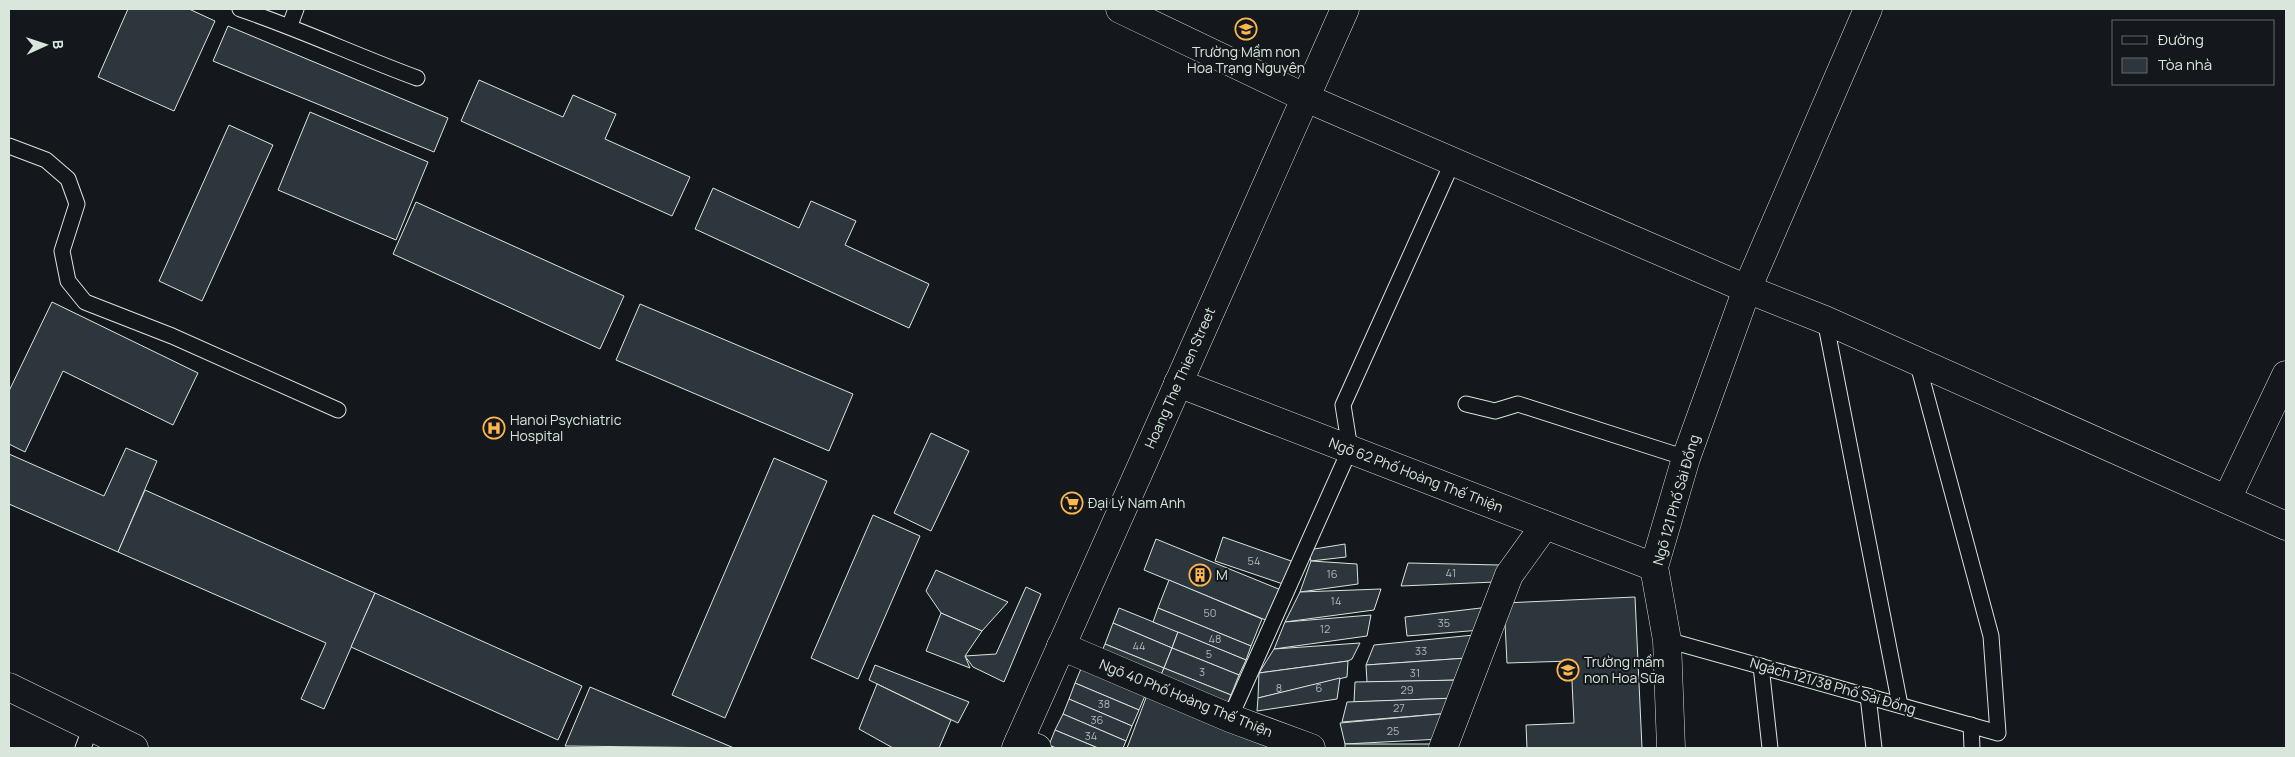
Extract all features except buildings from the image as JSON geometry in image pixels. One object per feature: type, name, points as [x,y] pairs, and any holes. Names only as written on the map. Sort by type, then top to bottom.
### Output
[{"type":"street","points":[[1120,9],[1306,98],[1747,289],[1825,320],[2286,526]]},
{"type":"street","name":"Hoang The Thien Street","points":[[1024,746],[1061,646],[1345,9]]},
{"type":"street","name":"Ngõ 121 Phố Sài Đồng","points":[[1671,748],[1667,640],[1654,567],[1686,458],[1747,289],[1868,9]]},
{"type":"street","points":[[2226,499],[2286,375]]},
{"type":"street","name":"Ngõ 62 Phố Hoàng Thế Thiện","points":[[1178,383],[1654,567]]},
{"type":"street","points":[[1443,748],[1509,575],[1545,525]]},
{"type":"street","name":"Ngõ 40 Phố Hoàng Thế Thiện","points":[[1061,646],[1230,718],[1311,748]]},
{"type":"street","points":[[9,687],[87,738],[134,748]]},
{"type":"lane","points":[[240,9],[290,25],[365,59],[416,78]]},
{"type":"lane","points":[[290,25],[296,9]]},
{"type":"lane","points":[[9,146],[46,160],[68,179],[77,204],[62,251],[68,281],[85,302],[172,336],[338,410]]},
{"type":"lane","points":[[1230,718],[1350,449],[1342,405],[1453,161]]},
{"type":"lane","points":[[1825,320],[1900,705]]},
{"type":"lane","name":"Ngách 121/38 Phố Sài Đồng","points":[[1667,640],[1998,733],[1991,636],[1917,361]]},
{"type":"lane","points":[[1466,404],[1495,411],[1518,404],[1686,458]]},
{"type":"lane","points":[[1761,666],[1770,748]]},
{"type":"lane","points":[[1868,696],[1874,748]]},
{"type":"lane","points":[[1971,725],[1972,748]]},
{"type":"place","name":"Trường Mầm non Hoa Trạng Nguyên","points":[[1246,29]]},
{"type":"place","name":"Hanoi Psychiatric Hospital","points":[[494,428]]},
{"type":"place","name":"Đại Lý Nam Anh","points":[[1072,503]]},
{"type":"place","name":"M","points":[[1200,575]]},
{"type":"place","name":"Trường mầm non Hoa Sữa","points":[[1568,670]]}]
